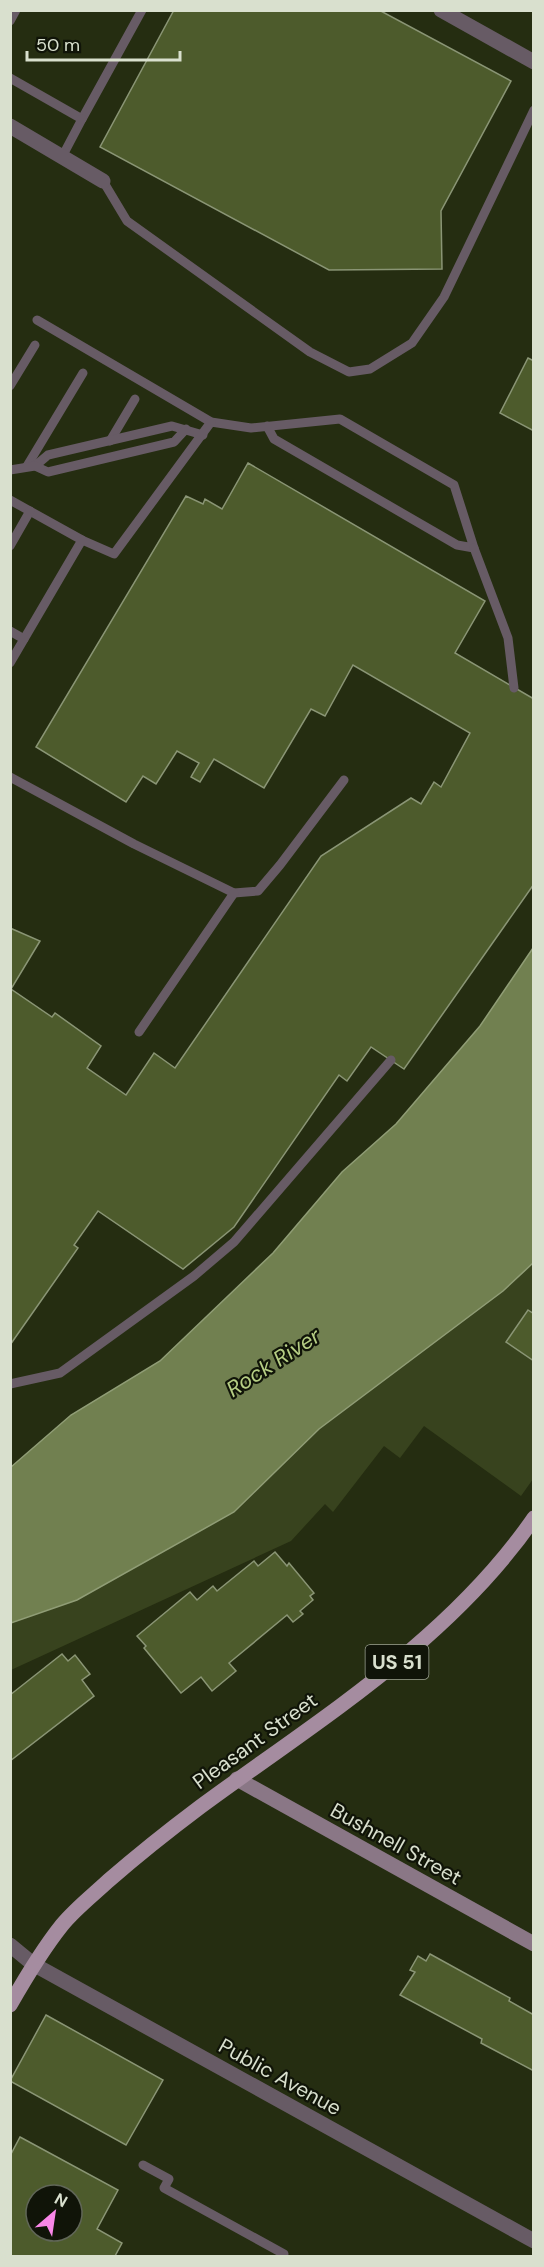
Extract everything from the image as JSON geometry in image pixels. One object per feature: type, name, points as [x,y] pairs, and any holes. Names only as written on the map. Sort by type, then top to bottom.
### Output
[{"type":"main road","name":"Pleasant Street","points":[[10,2005],[33,1964],[64,1923],[97,1891],[154,1841],[404,1657],[464,1603],[518,1541],[534,1518]]},
{"type":"street","points":[[441,10],[534,62]]},
{"type":"street","points":[[10,126],[104,181]]},
{"type":"street","name":"Bushnell Street","points":[[237,1779],[534,1944]]},
{"type":"street","name":"Public Avenue","points":[[10,1945],[33,1964],[534,2241]]},
{"type":"lane","points":[[10,21],[16,10]]},
{"type":"lane","points":[[62,157],[142,10]]},
{"type":"lane","points":[[10,78],[82,119]]},
{"type":"lane","points":[[104,181],[127,221],[300,345],[349,372],[370,369],[412,343],[444,297],[534,110]]},
{"type":"lane","points":[[37,320],[211,422],[251,428],[340,419],[454,485],[474,548],[508,638],[514,688]]},
{"type":"lane","points":[[10,386],[35,345]]},
{"type":"lane","points":[[31,466],[83,373]]},
{"type":"lane","points":[[110,441],[135,399]]},
{"type":"lane","points":[[10,500],[82,540],[114,554],[211,422]]},
{"type":"lane","points":[[10,470],[31,466],[48,455],[172,426],[203,435]]},
{"type":"lane","points":[[267,426],[274,439],[457,545],[474,548]]},
{"type":"lane","points":[[31,466],[48,472],[174,442],[186,429]]},
{"type":"lane","points":[[75,450],[79,463]]},
{"type":"lane","points":[[10,546],[30,511]]},
{"type":"lane","points":[[10,663],[82,540]]},
{"type":"lane","points":[[10,632],[24,639]]},
{"type":"lane","points":[[10,777],[134,844],[234,893],[258,891],[344,780]]},
{"type":"lane","points":[[139,1032],[234,893]]},
{"type":"lane","points":[[10,1384],[60,1373],[194,1276],[234,1242],[391,1060]]},
{"type":"lane","points":[[143,2165],[169,2179],[164,2188],[284,2254]]},
{"type":"shaded area","points":[[533,1263],[533,1479],[521,1496],[424,1426],[400,1458],[384,1446],[333,1512],[325,1504],[291,1541],[11,1670],[10,1623],[77,1600],[234,1512],[319,1429],[503,1291]]},
{"type":"water","name":"Rock River","points":[[533,948],[533,1263],[503,1291],[319,1429],[234,1512],[77,1600],[11,1623],[11,1467],[71,1415],[160,1361],[273,1253],[342,1172],[396,1124],[480,1026]]},
{"type":"building","points":[[174,10],[379,10],[511,81],[441,211],[442,269],[329,270],[100,147]]},
{"type":"building","points":[[528,358],[534,361],[534,431],[500,413]]},
{"type":"building","points":[[248,463],[485,601],[455,653],[534,699],[534,884],[404,1069],[371,1047],[347,1081],[339,1075],[234,1227],[183,1269],[98,1211],[74,1245],[78,1248],[10,1345],[10,928],[40,941],[11,989],[52,1017],[55,1013],[101,1046],[87,1068],[126,1095],[154,1053],[175,1068],[321,856],[411,798],[421,804],[434,782],[441,787],[470,733],[353,665],[325,716],[311,709],[264,788],[214,759],[200,782],[191,777],[199,763],[177,751],[156,784],[143,776],[126,802],[36,747],[186,496],[203,504],[205,499],[222,509]]},
{"type":"building","points":[[528,1310],[534,1314],[534,1361],[506,1342]]},
{"type":"building","points":[[275,1552],[287,1566],[289,1563],[314,1593],[310,1596],[313,1600],[300,1611],[303,1614],[293,1622],[287,1615],[229,1663],[236,1671],[212,1691],[201,1677],[181,1693],[137,1636],[190,1592],[197,1600],[213,1586],[217,1591],[254,1561],[258,1566]]},
{"type":"building","points":[[62,1654],[68,1661],[75,1655],[90,1674],[82,1680],[94,1696],[10,1761],[10,1695]]},
{"type":"building","points":[[430,1954],[510,1998],[509,2001],[534,2015],[534,2071],[481,2043],[482,2039],[400,1995],[415,1972],[410,1970],[418,1956],[426,1961]]},
{"type":"building","points":[[46,2015],[163,2080],[126,2145],[10,2081]]},
{"type":"building","points":[[20,2137],[118,2190],[97,2229],[122,2243],[115,2256],[10,2256],[10,2156]]}]
